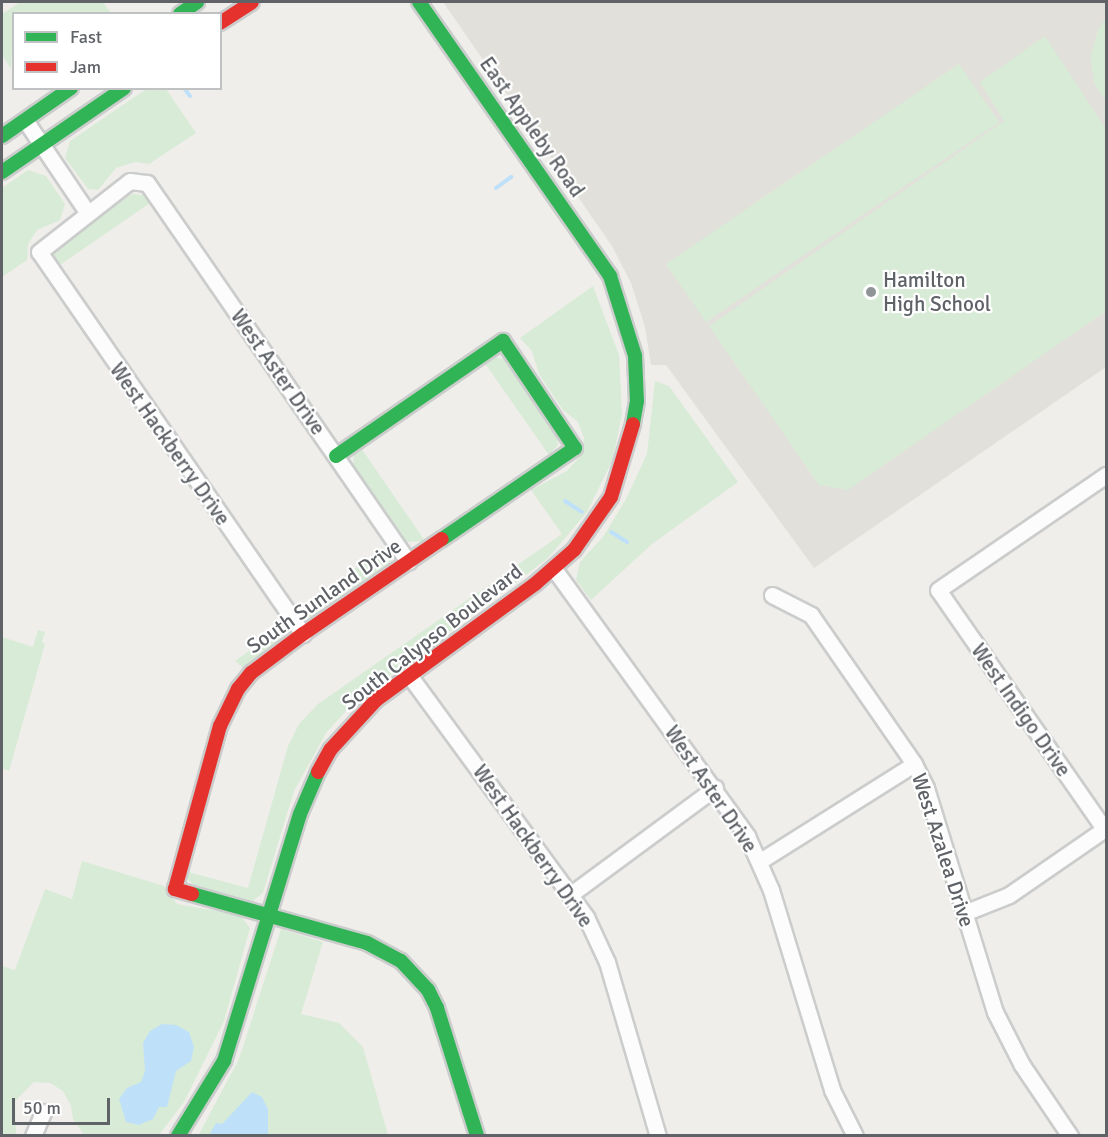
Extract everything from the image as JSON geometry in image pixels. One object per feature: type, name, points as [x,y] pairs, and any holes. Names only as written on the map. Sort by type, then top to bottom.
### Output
[{"type":"street","points":[[183,12],[197,2]]},
{"type":"street","points":[[222,22],[252,2]]},
{"type":"street","name":"East Appleby Road","points":[[419,2],[610,276]]},
{"type":"street","points":[[2,136],[68,90]]},
{"type":"street","points":[[2,172],[121,90]]},
{"type":"street","points":[[25,120],[87,212]]},
{"type":"street","name":"West Aster Drive","points":[[87,212],[130,181],[147,183],[408,562]]},
{"type":"street","name":"West Hackberry Drive","points":[[87,212],[39,252],[303,634]]},
{"type":"street","name":"South Calypso Boulevard","points":[[178,1136],[224,1061],[271,916],[300,814],[316,774],[358,716],[409,675],[554,569],[590,532],[611,497],[626,462],[635,418],[635,356],[610,276]]},
{"type":"street","name":"South Sunland Drive","points":[[271,916],[175,889],[227,707],[251,674],[303,634],[575,448],[503,341],[336,456]]},
{"type":"street","name":"West Indigo Drive","points":[[1106,829],[938,590],[1107,475]]},
{"type":"street","name":"West Aster Drive","points":[[554,569],[715,788],[760,861],[832,1090],[855,1136]]},
{"type":"street","name":"West Azalea Drive","points":[[772,595],[811,615],[914,764],[926,788],[995,1012],[1022,1065],[1070,1136]]},
{"type":"street","name":"West Hackberry Drive","points":[[409,675],[571,894],[607,962],[658,1136]]},
{"type":"street","points":[[760,861],[914,764]]},
{"type":"street","points":[[571,894],[715,788]]},
{"type":"street","points":[[964,913],[1009,895],[1106,829]]},
{"type":"street","points":[[271,916],[367,943],[387,951],[414,973],[437,1008],[477,1136]]},
{"type":"street","points":[[33,1136],[43,1112]]},
{"type":"shaded area","name":"Hamilton High School","points":[[443,2],[1106,2],[1106,367],[814,568],[666,365],[651,365],[645,327],[631,283],[612,246]]},
{"type":"green space","points":[[20,2],[103,2],[110,12],[12,12],[11,69],[2,55],[2,14]]},
{"type":"green space","points":[[1106,18],[1106,101],[1094,83],[1091,56],[1098,30]]},
{"type":"green space","points":[[1045,36],[1106,129],[1106,311],[848,490],[819,485],[709,326],[1004,121],[980,82]]},
{"type":"green space","points":[[959,64],[999,122],[706,322],[666,264]]},
{"type":"green space","points":[[145,90],[167,90],[196,133],[149,164],[135,162],[116,168],[98,190],[88,189],[65,158],[70,141]]},
{"type":"green space","points":[[28,170],[46,176],[65,204],[60,220],[37,230],[28,244],[27,260],[2,277],[2,188]]},
{"type":"green space","points":[[132,194],[144,195],[150,203],[57,267],[52,260],[54,248]]},
{"type":"green space","points":[[593,286],[619,355],[622,413],[613,459],[587,512],[547,559],[354,702],[326,733],[294,791],[263,893],[251,902],[195,886],[188,880],[188,872],[248,888],[288,746],[299,724],[318,704],[562,534],[531,490],[567,471],[582,454],[584,438],[578,422],[563,410],[539,374],[532,351],[520,338]]},
{"type":"green space","points":[[492,357],[503,359],[557,433],[558,445],[549,455],[484,362]]},
{"type":"green space","points":[[655,381],[669,386],[738,482],[652,544],[591,600],[576,580],[580,562],[603,537],[625,501],[647,454]]},
{"type":"green space","points":[[361,448],[425,541],[407,542],[353,465],[354,455]]},
{"type":"green space","points":[[388,545],[393,553],[391,562],[311,619],[301,618],[295,611]]},
{"type":"green space","points":[[287,624],[282,639],[246,670],[235,661]]},
{"type":"green space","points":[[38,630],[45,632],[42,642],[45,644],[9,771],[2,768],[2,637],[33,647]]},
{"type":"green space","points":[[82,861],[164,886],[177,904],[240,915],[250,928],[224,1021],[184,1102],[159,1135],[84,1135],[73,1119],[71,1106],[63,1091],[50,1083],[34,1082],[15,1101],[16,1135],[2,1135],[2,966],[15,970],[45,889],[72,899]]},
{"type":"green space","points":[[281,929],[323,942],[301,1014],[339,1023],[363,1047],[388,1135],[198,1136],[239,1059]]},
{"type":"water","points":[[162,1024],[176,1025],[189,1032],[194,1047],[191,1061],[176,1071],[167,1107],[159,1107],[153,1119],[139,1125],[126,1122],[119,1099],[127,1088],[141,1082],[145,1071],[143,1043],[150,1031]]},
{"type":"water","points":[[252,1092],[262,1097],[268,1109],[268,1135],[213,1135],[210,1133],[216,1123],[222,1124]]},
{"type":"waterway","points":[[186,90],[190,96]]},
{"type":"waterway","points":[[496,188],[511,177]]},
{"type":"waterway","points":[[565,501],[582,512]]},
{"type":"waterway","points":[[611,532],[627,542]]},
{"type":"traffic: fast","points":[[183,12],[197,2]]},
{"type":"traffic: fast","points":[[419,2],[610,276],[635,356],[637,401],[633,424]]},
{"type":"traffic: fast","points":[[2,136],[68,90]]},
{"type":"traffic: fast","points":[[2,172],[121,90]]},
{"type":"traffic: fast","points":[[336,456],[503,341],[575,448],[442,539]]},
{"type":"traffic: fast","points":[[178,1136],[224,1061],[300,814],[318,772]]},
{"type":"traffic: fast","points":[[192,894],[367,943],[401,961],[428,990],[437,1008],[477,1136]]},
{"type":"traffic: jam","points":[[222,22],[252,2]]},
{"type":"traffic: jam","points":[[318,772],[331,749],[376,700],[535,584],[574,550],[611,497],[633,424]]},
{"type":"traffic: jam","points":[[192,894],[175,889],[220,726],[238,689],[251,673],[303,634],[442,539]]},
{"type":"place","name":"Hamilton High School","points":[[871,292]]}]
